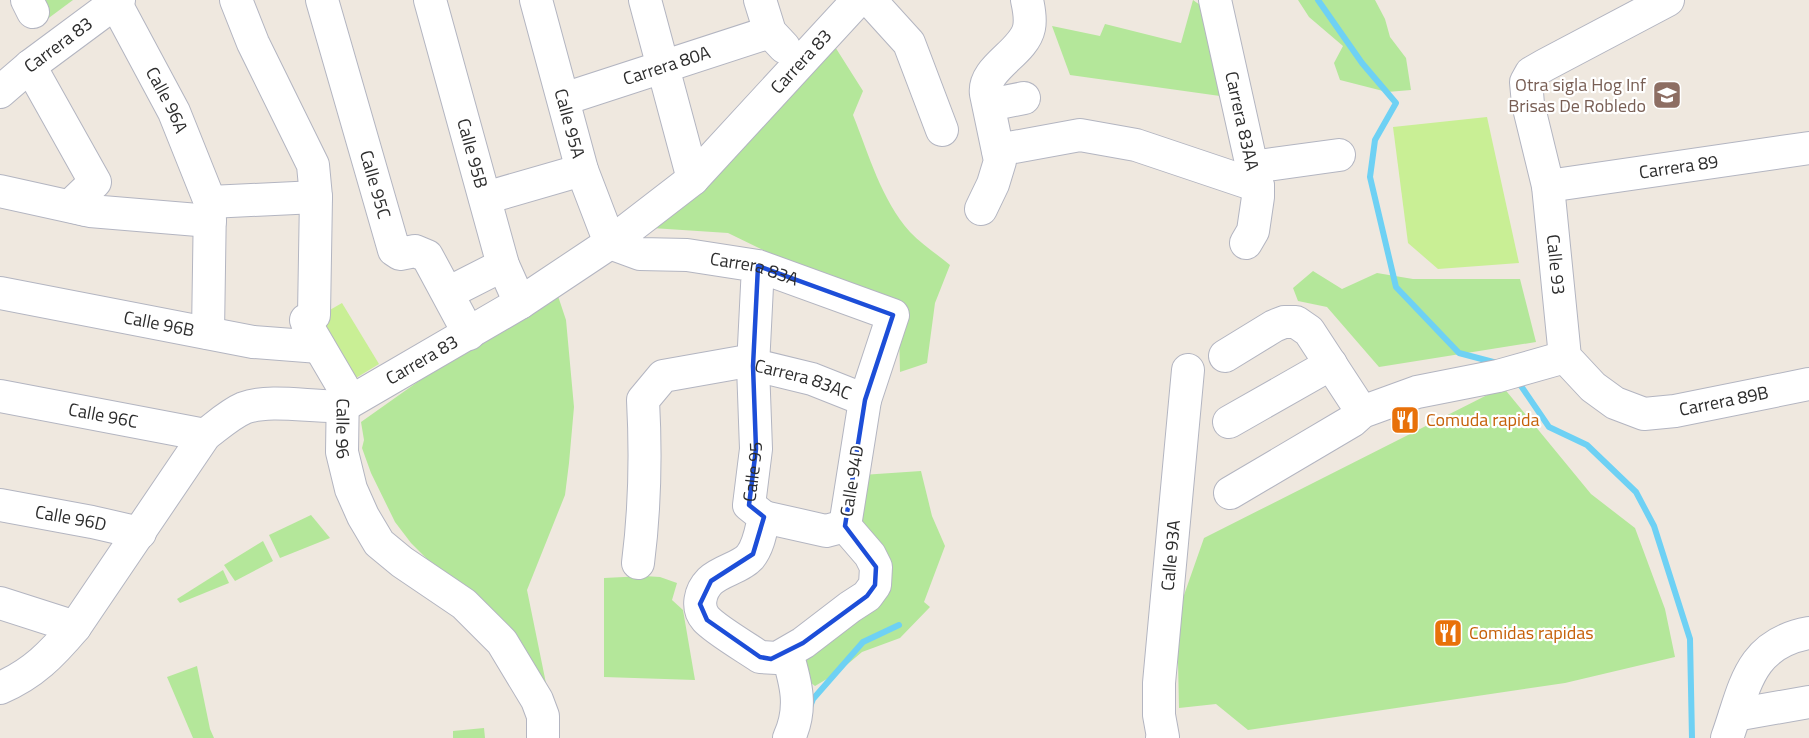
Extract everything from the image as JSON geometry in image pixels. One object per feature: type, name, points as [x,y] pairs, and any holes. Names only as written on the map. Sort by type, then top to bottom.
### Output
[{"type":"street","name":"Calle 96","points":[[236,0],[253,43],[313,165],[314,315],[306,320],[343,387],[342,452],[351,489],[379,543],[402,562],[464,604],[502,642],[537,700],[543,716],[543,738]]},
{"type":"street","name":"Calle 95C","points":[[322,0],[394,250],[400,254],[415,251],[427,256],[469,334]]},
{"type":"street","name":"Calle 95B","points":[[430,0],[503,265],[520,303]]},
{"type":"street","name":"Calle 95A","points":[[536,0],[582,170],[610,243]]},
{"type":"street","points":[[645,0],[693,179]]},
{"type":"street","points":[[760,0],[770,32],[800,63]]},
{"type":"street","name":"Carrera 83","points":[[0,688],[22,679],[58,647],[75,627],[205,435],[244,408],[271,403],[320,407],[343,406],[520,303],[610,243],[693,179],[858,0]]},
{"type":"street","points":[[870,0],[909,42],[942,130]]},
{"type":"street","points":[[981,209],[993,184],[999,161],[985,90],[988,79],[1025,39],[1029,29],[1030,14],[1027,0]]},
{"type":"street","name":"Carrera 83AA","points":[[1215,0],[1255,176],[1253,231],[1246,243]]},
{"type":"street","name":"Calle 93","points":[[1565,357],[1548,186],[1528,104],[1526,82],[1531,73],[1668,0]]},
{"type":"street","name":"Carrera 83","points":[[0,92],[30,66],[117,1]]},
{"type":"street","name":"Calle 96A","points":[[117,1],[174,112],[210,211],[208,333]]},
{"type":"street","name":"Carrera 80A","points":[[564,99],[770,32]]},
{"type":"street","points":[[30,66],[85,200]]},
{"type":"street","points":[[989,105],[1024,98]]},
{"type":"street","points":[[998,150],[1080,135],[1136,145],[1255,176],[1339,155]]},
{"type":"street","name":"Carrera 89","points":[[1548,186],[1809,148]]},
{"type":"street","points":[[485,198],[582,170]]},
{"type":"street","points":[[0,191],[210,211],[315,197]]},
{"type":"street","name":"Carrera 83A","points":[[610,243],[640,254],[687,255],[758,266],[893,315]]},
{"type":"street","points":[[448,293],[503,265]]},
{"type":"street","name":"Calle 95","points":[[758,266],[753,366],[756,449],[749,506],[764,517],[753,554],[748,560],[728,569],[711,581],[701,594],[700,604],[707,620],[760,657],[771,659],[787,652]]},
{"type":"street","name":"Calle 96B","points":[[0,293],[253,342],[319,347]]},
{"type":"street","name":"Calle 94D","points":[[787,652],[867,596],[875,585],[876,567],[870,555],[845,526],[865,400],[893,315]]},
{"type":"street","points":[[1225,356],[1274,326],[1284,322],[1296,322],[1310,331],[1362,412]]},
{"type":"street","points":[[1230,493],[1352,421],[1362,412],[1417,392],[1512,372],[1565,357]]},
{"type":"street","name":"Carrera 89B","points":[[1565,357],[1593,387],[1615,403],[1637,412],[1675,411],[1809,384]]},
{"type":"street","name":"Carrera 83AC","points":[[638,563],[645,497],[643,399],[663,376],[742,362],[812,380],[865,400]]},
{"type":"street","points":[[1229,422],[1331,364]]},
{"type":"street","name":"Calle 93A","points":[[1162,738],[1159,683],[1188,370]]},
{"type":"street","name":"Calle 96C","points":[[0,396],[205,435]]},
{"type":"street","name":"Calle 96D","points":[[0,505],[140,533]]},
{"type":"street","points":[[764,517],[826,531],[845,526]]},
{"type":"street","points":[[0,603],[75,627]]},
{"type":"street","points":[[1731,727],[1749,675],[1756,662],[1774,645],[1790,637],[1809,633]]},
{"type":"street","points":[[787,652],[797,688],[796,723],[789,738]]},
{"type":"street","points":[[1731,727],[1809,702]]},
{"type":"highlighted area","points":[[758,266],[893,315],[865,400],[845,526],[876,567],[875,585],[867,596],[803,643],[771,659],[760,657],[707,620],[700,604],[711,581],[753,554],[764,517],[749,505],[756,449],[753,366]]},
{"type":"green space","points":[[35,0],[73,0],[46,20]]},
{"type":"green space","points":[[1193,0],[1200,5],[1220,96],[1070,75],[1052,26],[1100,36],[1105,24],[1181,43]]},
{"type":"green space","points":[[1298,0],[1375,0],[1385,19],[1390,37],[1406,58],[1411,90],[1387,92],[1340,80],[1334,63],[1343,46],[1309,17]]},
{"type":"green space","points":[[832,42],[863,91],[853,115],[883,191],[910,232],[950,265],[935,303],[927,363],[900,372],[899,329],[843,289],[728,233],[652,228]]},
{"type":"green space","points":[[1487,117],[1519,263],[1438,269],[1408,243],[1393,127]]},
{"type":"green space","points":[[1313,271],[1342,289],[1377,273],[1413,279],[1520,279],[1536,342],[1379,367],[1327,307],[1298,301],[1293,288]]},
{"type":"green space","points":[[558,296],[566,320],[574,407],[569,463],[565,495],[527,590],[550,703],[443,575],[411,543],[395,522],[371,473],[362,448],[364,440],[361,422],[474,342]]},
{"type":"green space","points":[[342,303],[379,364],[346,384],[309,322]]},
{"type":"green space","points":[[1503,387],[1591,494],[1635,528],[1665,609],[1675,657],[1565,683],[1248,730],[1216,704],[1179,708],[1177,615],[1204,538]]},
{"type":"green space","points":[[921,471],[932,516],[945,546],[924,602],[930,607],[900,638],[862,652],[837,673],[815,686],[801,675],[797,657],[867,602],[860,530],[862,475]]},
{"type":"green space","points":[[311,515],[330,538],[280,558],[269,535]]},
{"type":"green space","points":[[263,541],[273,561],[235,581],[224,565]]},
{"type":"green space","points":[[223,570],[229,583],[180,603],[177,599]]},
{"type":"green space","points":[[660,577],[677,583],[672,600],[683,610],[695,680],[604,677],[604,578]]},
{"type":"green space","points":[[197,666],[210,729],[214,738],[193,738],[167,677]]},
{"type":"green space","points":[[484,728],[485,738],[453,738],[453,731]]},
{"type":"waterway","points":[[1318,0],[1362,63],[1396,103],[1375,140],[1370,177],[1396,287],[1459,353],[1497,363]]},
{"type":"waterway","points":[[1517,380],[1549,427],[1587,445],[1636,492],[1654,526],[1690,639],[1692,738]]},
{"type":"waterway","points":[[810,707],[813,699],[863,642],[899,625]]},
{"type":"place","name":"Otra sigla Hog Inf Brisas De Robledo","points":[[1667,95]]},
{"type":"place","name":"Comuda rapida","points":[[1405,420]]},
{"type":"place","name":"Comidas rapidas","points":[[1448,633]]}]
